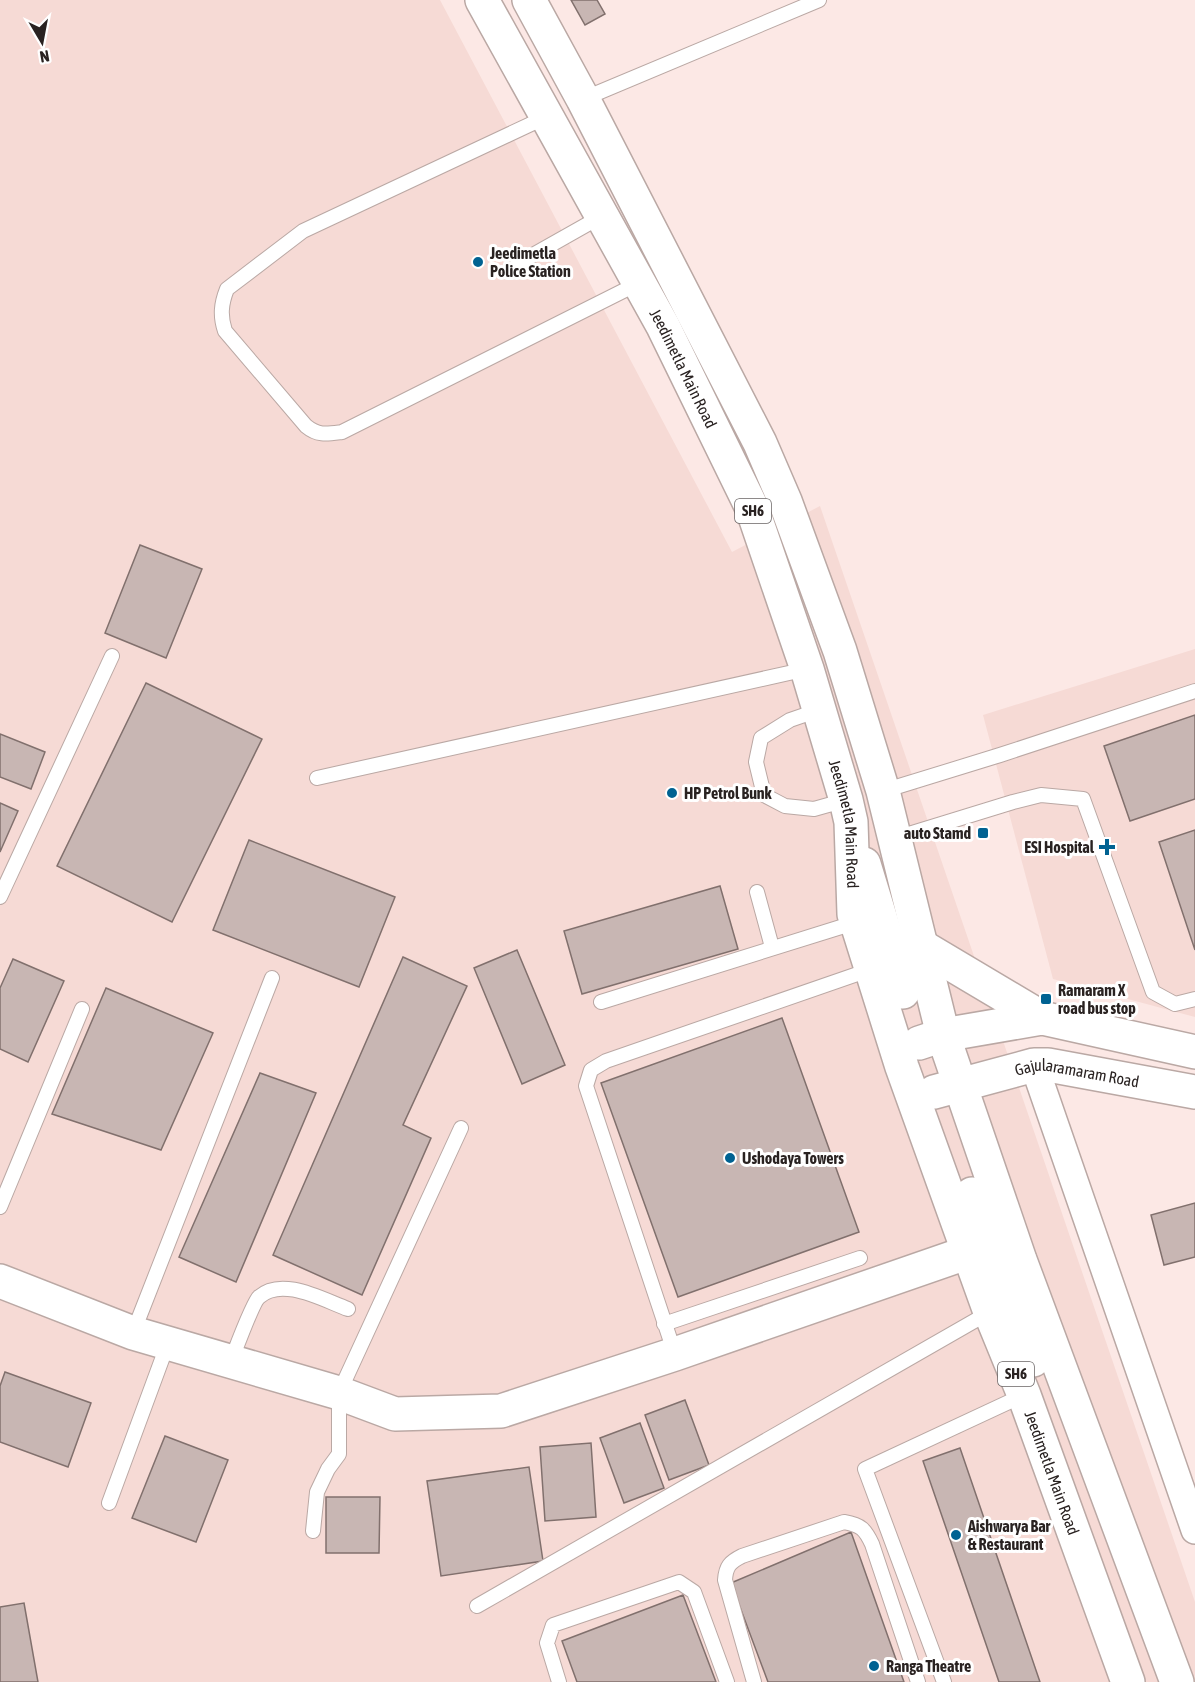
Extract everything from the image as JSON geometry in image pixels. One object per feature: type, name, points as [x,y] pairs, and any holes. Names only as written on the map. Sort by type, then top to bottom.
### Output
[{"type":"main road","name":"Jeedimetla Main Road","points":[[482,0],[663,326],[752,508],[807,669],[849,811],[854,914],[902,1066],[990,1312],[1024,1395],[1128,1682]]},
{"type":"main road","name":"Jeedimetla Main Road","points":[[528,0],[583,99],[760,443],[785,501],[840,651],[896,838],[921,946],[931,1039],[947,1089],[1020,1260],[1177,1682]]},
{"type":"main road","points":[[547,116],[583,99]]},
{"type":"main road","points":[[849,811],[931,1039],[1042,1018]]},
{"type":"main road","points":[[921,946],[1042,1018],[1195,1052]]},
{"type":"main road","name":"Gajularamaram Road","points":[[947,1089],[1034,1065],[1048,1065],[1195,1092]]},
{"type":"main road","points":[[947,1089],[1075,1472],[1075,1537]]},
{"type":"main road","points":[[0,1281],[133,1333],[339,1394],[394,1414],[501,1411],[670,1339],[745,1313],[969,1252]]},
{"type":"street","points":[[1034,1065],[1195,1530]]},
{"type":"lane","points":[[583,99],[819,0]]},
{"type":"lane","points":[[547,116],[303,231],[227,289],[221,311],[225,331],[306,426],[313,432],[325,435],[342,432],[639,283]]},
{"type":"lane","points":[[517,264],[602,216]]},
{"type":"lane","points":[[0,897],[112,656]]},
{"type":"lane","points":[[317,778],[807,669]]},
{"type":"lane","points":[[883,791],[1195,690]]},
{"type":"lane","points":[[819,710],[790,720],[760,738],[756,762],[764,795],[785,806],[849,811]]},
{"type":"lane","points":[[896,838],[1041,795],[1083,799],[1153,992],[1175,1004],[1195,999]]},
{"type":"lane","points":[[757,892],[772,947]]},
{"type":"lane","points":[[601,1002],[856,922]]},
{"type":"lane","points":[[670,1339],[586,1086],[591,1070],[606,1061],[872,969]]},
{"type":"lane","points":[[133,1333],[272,978]]},
{"type":"lane","points":[[0,1207],[82,1009]]},
{"type":"lane","points":[[313,1530],[317,1492],[328,1469],[339,1454],[339,1394],[461,1128]]},
{"type":"lane","points":[[745,1313],[860,1258]]},
{"type":"lane","points":[[231,1361],[258,1298],[274,1288],[293,1288],[348,1310]]},
{"type":"lane","points":[[477,1606],[990,1312]]},
{"type":"lane","points":[[109,1503],[168,1343]]},
{"type":"lane","points":[[944,1682],[865,1468],[1024,1395]]},
{"type":"lane","points":[[754,1682],[725,1580],[726,1568],[742,1556],[844,1522],[854,1524],[865,1531],[872,1544],[918,1682]]},
{"type":"lane","points":[[559,1682],[547,1643],[553,1625],[679,1582],[694,1592],[727,1682]]},
{"type":"shaded area","points":[[0,0],[440,0],[732,552],[820,506],[1195,1602],[1195,1682],[0,1682]]},
{"type":"shaded area","name":"ESI Hospital","points":[[1195,649],[1195,1017],[1053,979],[983,715]]},
{"type":"building","points":[[571,0],[597,0],[605,14],[585,25]]},
{"type":"building","points":[[140,545],[202,569],[166,658],[105,633]]},
{"type":"building","points":[[146,683],[262,739],[172,922],[57,866]]},
{"type":"building","points":[[1195,715],[1195,799],[1130,821],[1104,746]]},
{"type":"building","points":[[0,734],[45,752],[31,789],[0,777]]},
{"type":"building","points":[[0,803],[18,811],[0,852]]},
{"type":"building","points":[[1195,830],[1195,950],[1159,842]]},
{"type":"building","points":[[249,840],[395,897],[359,987],[213,930]]},
{"type":"building","points":[[720,886],[738,949],[582,994],[564,931]]},
{"type":"building","points":[[517,950],[565,1065],[522,1084],[474,968]]},
{"type":"building","points":[[403,957],[467,986],[403,1125],[431,1138],[362,1295],[273,1255]]},
{"type":"building","points":[[13,959],[64,981],[28,1062],[0,1049],[0,988]]},
{"type":"building","points":[[106,988],[213,1033],[161,1150],[52,1114]]},
{"type":"building","name":"Ushodaya Towers","points":[[782,1018],[859,1232],[678,1297],[601,1083]]},
{"type":"building","points":[[260,1073],[316,1093],[236,1282],[179,1257]]},
{"type":"building","points":[[1195,1203],[1195,1257],[1164,1265],[1151,1215]]},
{"type":"building","points":[[5,1372],[91,1403],[68,1467],[0,1442],[0,1386]]},
{"type":"building","points":[[685,1400],[709,1465],[669,1480],[645,1415]]},
{"type":"building","points":[[640,1423],[664,1488],[624,1503],[600,1438]]},
{"type":"building","points":[[165,1436],[228,1460],[196,1542],[132,1518]]},
{"type":"building","points":[[591,1443],[596,1517],[545,1521],[540,1447]]},
{"type":"building","points":[[960,1448],[1040,1682],[999,1682],[923,1461]]},
{"type":"building","points":[[529,1467],[543,1561],[441,1576],[427,1481]]},
{"type":"building","points":[[326,1497],[380,1497],[379,1553],[326,1553]]},
{"type":"building","points":[[851,1532],[904,1682],[768,1682],[731,1583]]},
{"type":"building","points":[[683,1595],[716,1682],[577,1682],[562,1641]]},
{"type":"building","points":[[24,1603],[38,1682],[0,1682],[0,1607]]},
{"type":"place","name":"Jeedimetla Police Station","points":[[478,262]]},
{"type":"place","name":"HP Petrol Bunk","points":[[672,793]]},
{"type":"place","name":"auto Stamd","points":[[983,833]]},
{"type":"place","name":"ESI Hospital","points":[[1107,847]]},
{"type":"place","name":"Ramaram X road bus stop","points":[[1046,999]]},
{"type":"place","name":"Ushodaya Towers","points":[[730,1158]]},
{"type":"place","name":"Aishwarya Bar & Restaurant","points":[[956,1535]]},
{"type":"place","name":"Ranga Theatre","points":[[874,1666]]}]
